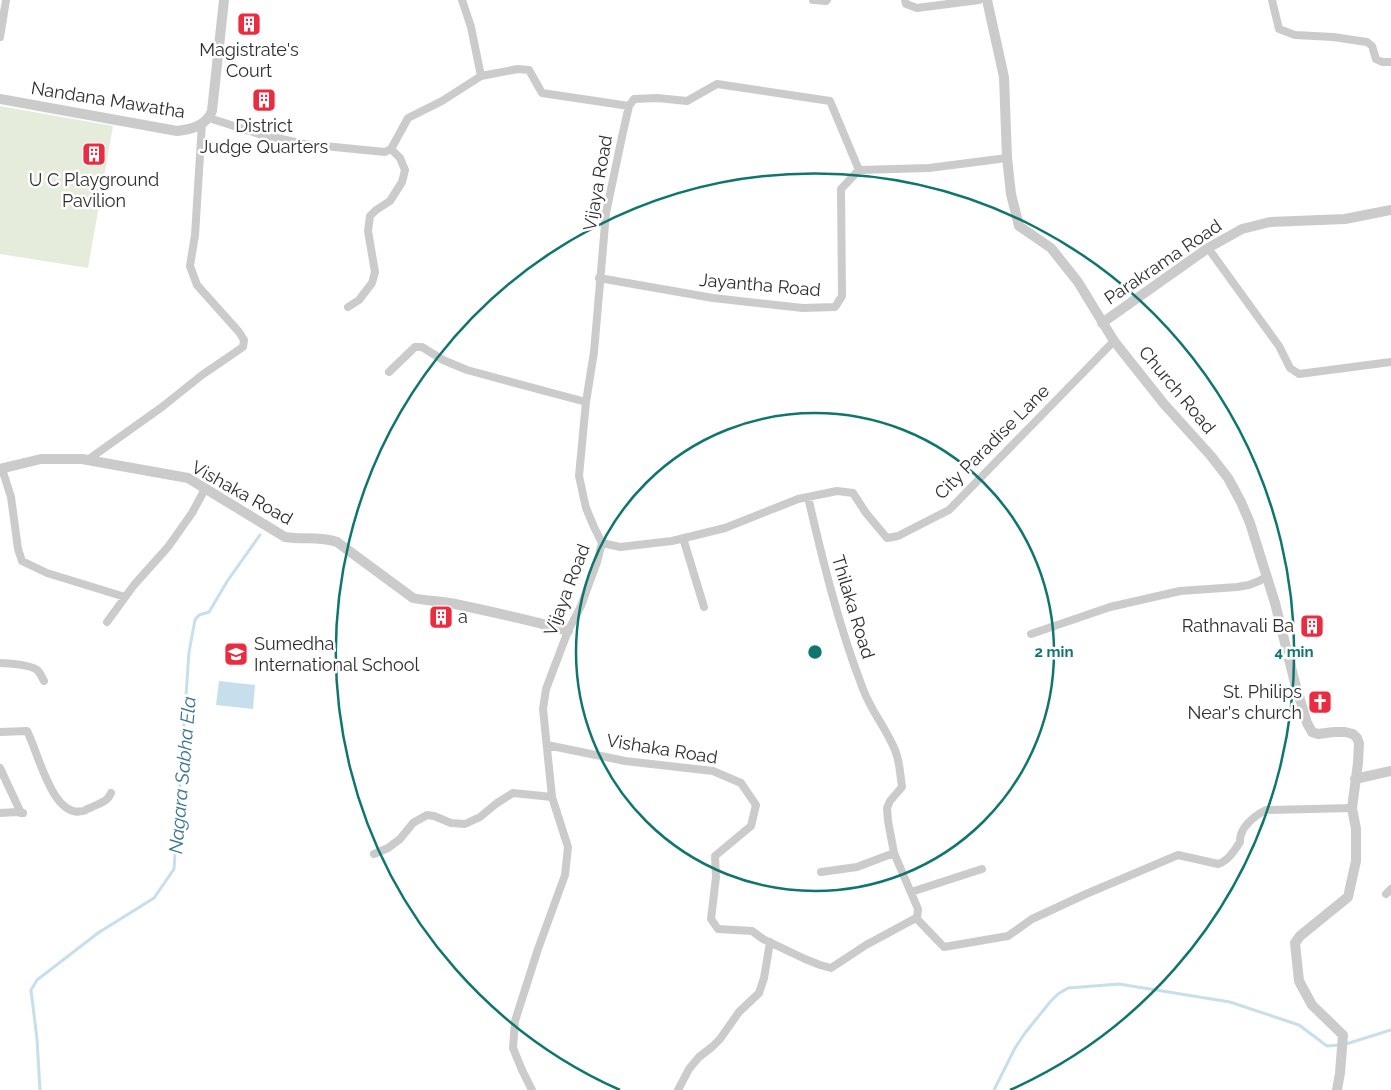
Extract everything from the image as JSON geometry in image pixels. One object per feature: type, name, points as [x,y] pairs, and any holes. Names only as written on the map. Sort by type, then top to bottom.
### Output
[{"type":"street","points":[[0,37],[6,0]]},
{"type":"street","name":"Nandana Mawatha","points":[[0,99],[177,131],[192,129],[205,121],[212,111],[224,0]]},
{"type":"street","points":[[462,0],[471,27],[481,76]]},
{"type":"street","points":[[813,0],[827,0]]},
{"type":"street","points":[[905,0],[906,4],[917,8],[979,0]]},
{"type":"street","name":"Church Road","points":[[987,0],[1004,77],[1007,158],[1011,194],[1019,226],[1051,248],[1078,282],[1114,341],[1164,404],[1211,456],[1228,478],[1250,523],[1275,603],[1307,723],[1312,732],[1318,734],[1345,732],[1353,734],[1359,743],[1352,808],[1356,829],[1356,861],[1348,898],[1300,936],[1295,943],[1299,981],[1312,1006],[1343,1035],[1337,1090]]},
{"type":"street","points":[[1272,0],[1279,29],[1295,35],[1333,37],[1367,42],[1372,46],[1376,59],[1382,62],[1391,62]]},
{"type":"street","points":[[88,459],[243,347],[244,340],[240,332],[198,285],[190,266],[195,235],[205,121],[304,144],[385,152],[391,149],[408,118],[442,101],[481,76],[518,69],[529,70],[542,92],[630,106],[634,99],[657,98],[687,101],[717,84],[830,101],[859,170],[929,168],[1007,158]]},
{"type":"street","name":"Vijaya Road","points":[[532,1090],[513,1048],[516,1021],[538,949],[565,875],[568,847],[552,797],[543,709],[546,689],[568,631],[581,606],[602,542],[586,508],[578,476],[586,402],[594,352],[606,213],[622,132],[630,106]]},
{"type":"street","points":[[348,307],[358,300],[372,283],[375,272],[368,231],[370,216],[390,201],[402,182],[405,170],[400,158],[391,149]]},
{"type":"street","name":"Jayantha Road","points":[[600,278],[713,298],[804,308],[835,307],[842,296],[842,189],[859,170]]},
{"type":"street","name":"Parakrama Road","points":[[1102,323],[1208,248],[1242,229],[1270,222],[1345,219],[1391,210]]},
{"type":"street","points":[[1208,248],[1279,346],[1290,368],[1299,374],[1391,362]]},
{"type":"street","name":"City Paradise Lane","points":[[808,498],[837,491],[853,493],[866,513],[887,538],[898,536],[949,510],[1114,341]]},
{"type":"street","points":[[389,372],[415,347],[422,347],[443,360],[467,370],[586,402]]},
{"type":"street","name":"Vishaka Road","points":[[1,469],[41,459],[88,459],[188,478],[285,537],[327,538],[338,542],[412,598],[503,614],[568,631]]},
{"type":"street","points":[[1,469],[11,497],[18,549],[22,560],[47,572],[125,597]]},
{"type":"street","points":[[107,622],[134,585],[168,547],[192,513],[205,489]]},
{"type":"street","points":[[602,542],[620,547],[672,541],[725,528],[798,499],[808,498]]},
{"type":"street","name":"Thilaka Road","points":[[808,498],[822,558],[851,657],[871,709],[882,724],[895,749],[899,763],[902,787],[887,808],[888,821],[894,853],[918,909],[917,919]]},
{"type":"street","points":[[682,538],[704,607]]},
{"type":"street","points":[[1031,634],[1110,607],[1180,591],[1249,585],[1266,577]]},
{"type":"street","points":[[0,663],[37,670],[44,681]]},
{"type":"street","points":[[0,732],[27,731],[55,795],[62,806],[73,811],[84,811],[106,802],[111,793]]},
{"type":"street","name":"Vishaka Road","points":[[547,745],[625,760],[713,771],[741,783],[756,804],[751,826],[715,856],[716,877],[711,919],[718,928],[752,931],[805,959],[831,968],[866,945],[917,919]]},
{"type":"street","points":[[0,768],[22,813],[0,813]]},
{"type":"street","points":[[1355,779],[1391,771]]},
{"type":"street","points":[[374,854],[388,848],[400,839],[413,824],[427,815],[451,823],[465,824],[480,817],[513,793],[552,797]]},
{"type":"street","points":[[917,919],[944,947],[1008,936],[1032,919],[1178,855],[1222,864],[1240,842],[1242,831],[1257,815],[1266,810],[1352,808]]},
{"type":"street","points":[[820,872],[857,867],[894,853]]},
{"type":"street","points":[[911,892],[982,870]]},
{"type":"street","points":[[678,1090],[699,1057],[720,1039],[739,1012],[759,993],[764,978],[770,942]]},
{"type":"green space","points":[[0,106],[113,126],[88,268],[0,254]]},
{"type":"water","points":[[219,681],[255,685],[253,709],[216,705]]},
{"type":"waterway","name":"Nagara Sabha Ela","points":[[40,1090],[37,1039],[31,990],[37,980],[98,933],[154,898],[174,869],[189,652],[195,620],[199,615],[209,612],[228,580],[260,535]]},
{"type":"waterway","points":[[994,1090],[1015,1048],[1025,1033],[1050,1002],[1068,988],[1119,984],[1230,1002],[1299,1025],[1327,1046],[1339,1045]]},
{"type":"waterway","points":[[1346,1044],[1391,1030]]},
{"type":"place","name":"Magistrate's Court","points":[[249,24]]},
{"type":"place","name":"District Judge Quarters","points":[[264,100]]},
{"type":"place","name":"U C Playground Pavilion","points":[[94,154]]},
{"type":"place","name":"a","points":[[441,617]]},
{"type":"place","name":"Rathnavali Ba","points":[[1312,626]]},
{"type":"place","name":"Sumedha International School","points":[[236,654]]},
{"type":"place","name":"St. Philips Near's church","points":[[1320,702]]}]
